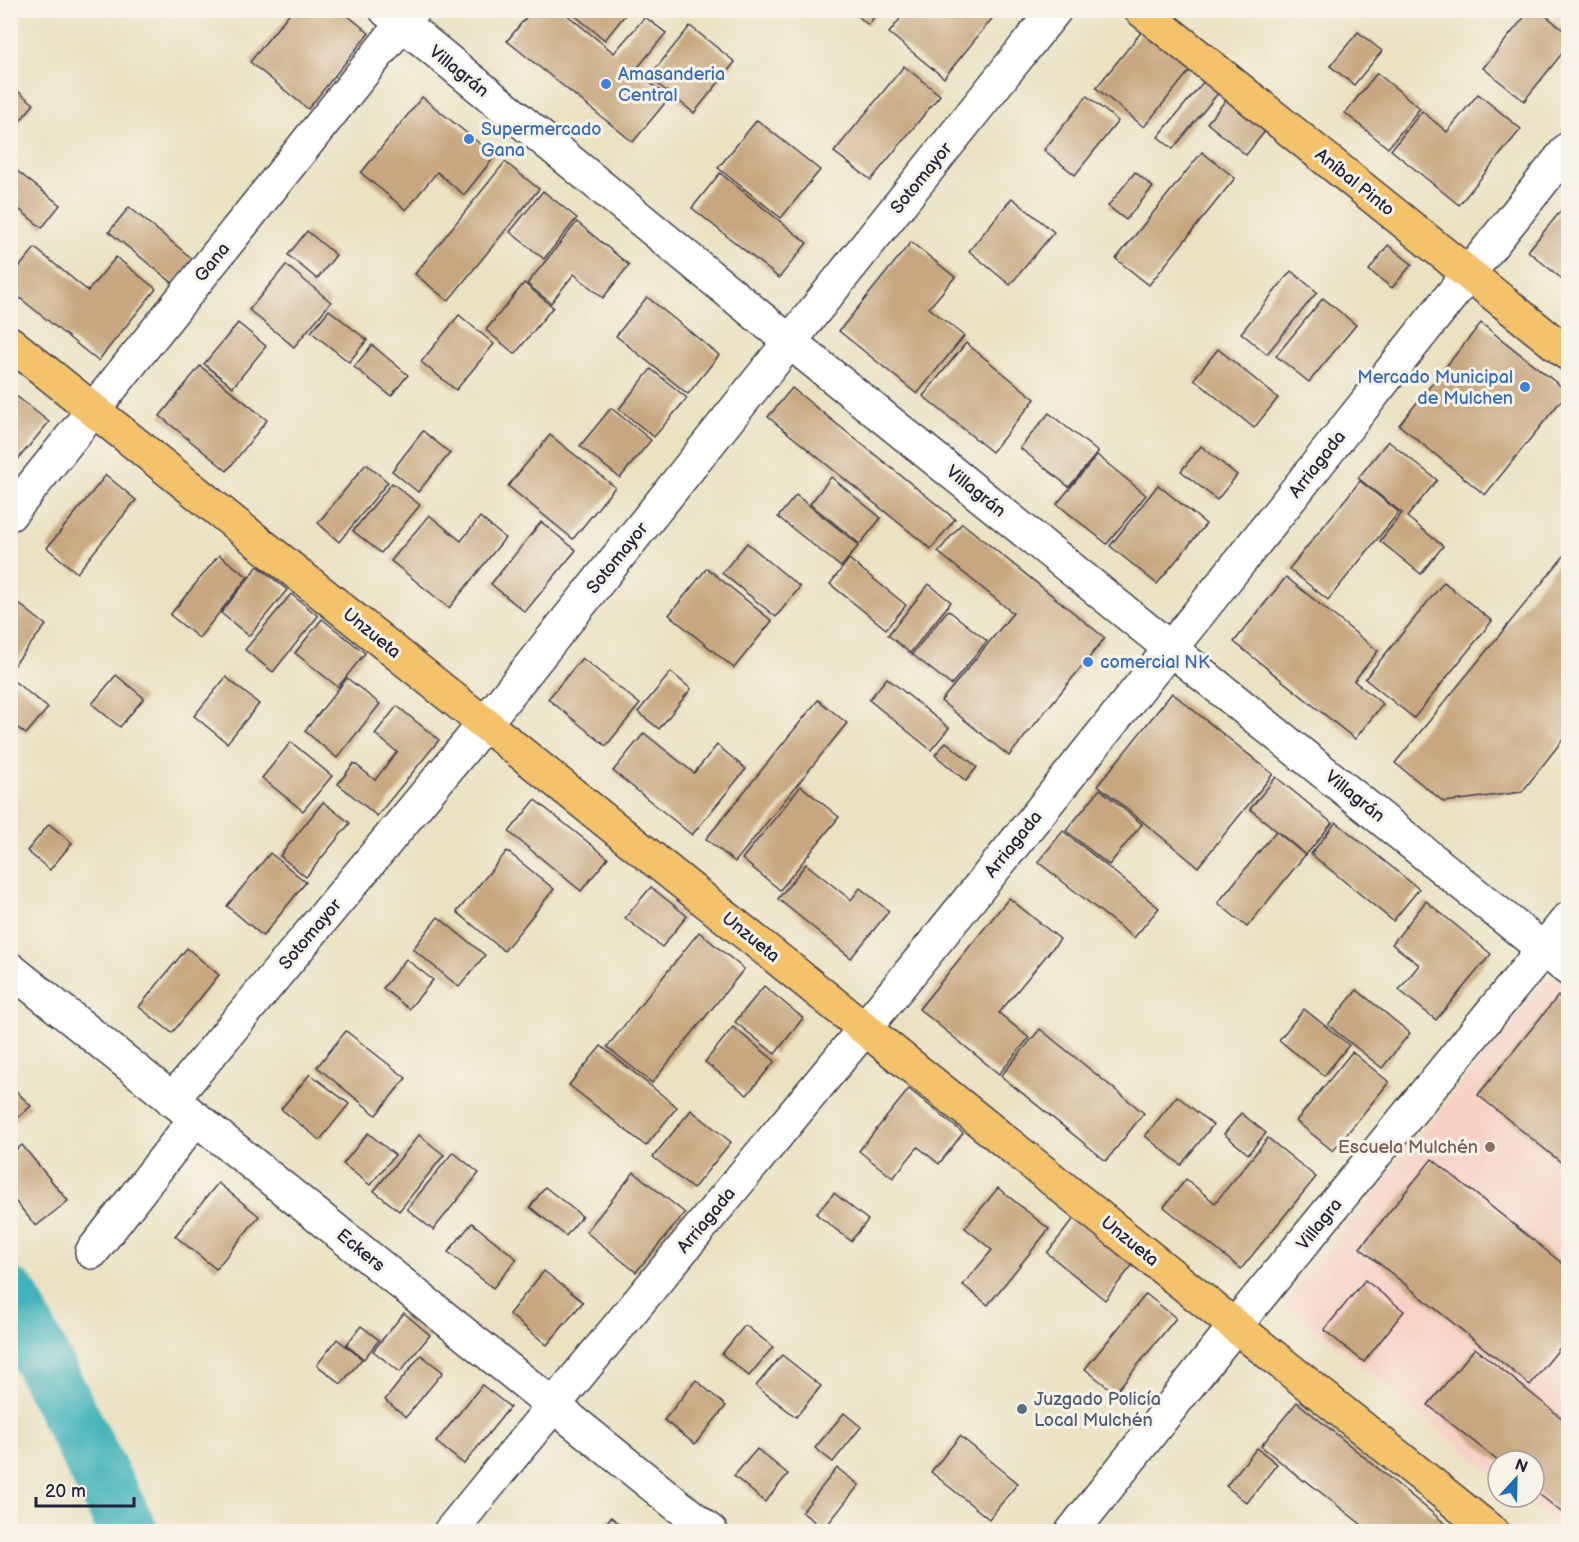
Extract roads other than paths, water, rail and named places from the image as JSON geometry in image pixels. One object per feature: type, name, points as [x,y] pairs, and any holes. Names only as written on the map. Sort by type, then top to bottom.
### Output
[{"type":"main road","name":"Aníbal Pinto","points":[[1141,10],[1569,354]]},
{"type":"main road","name":"Unzueta","points":[[10,343],[1492,1532]]},
{"type":"street","name":"Sotomayor","points":[[92,1252],[184,1109],[484,723],[1055,10]]},
{"type":"street","name":"Villagrán","points":[[401,15],[790,342],[1556,959]]},
{"type":"street","name":"Gana","points":[[10,514],[94,410],[401,15]]},
{"type":"street","name":"Arriagada","points":[[450,1532],[553,1404],[865,1028],[1569,149]]},
{"type":"street","name":"Villagra","points":[[1072,1532],[1235,1326],[1556,959],[1569,919]]},
{"type":"street","name":"Eckers","points":[[10,969],[711,1532]]},
{"type":"waterway","points":[[10,1297],[129,1532]]},
{"type":"place","name":"Amasanderia Central","points":[[606,84]]},
{"type":"place","name":"Supermercado Gana","points":[[469,139]]},
{"type":"place","name":"Mercado Municipal de Mulchen","points":[[1525,387]]},
{"type":"place","name":"comercial NK","points":[[1088,662]]},
{"type":"place","name":"Escuela Mulchén","points":[[1490,1147]]},
{"type":"place","name":"Juzgado Policía Local Mulchén","points":[[1022,1409]]}]
